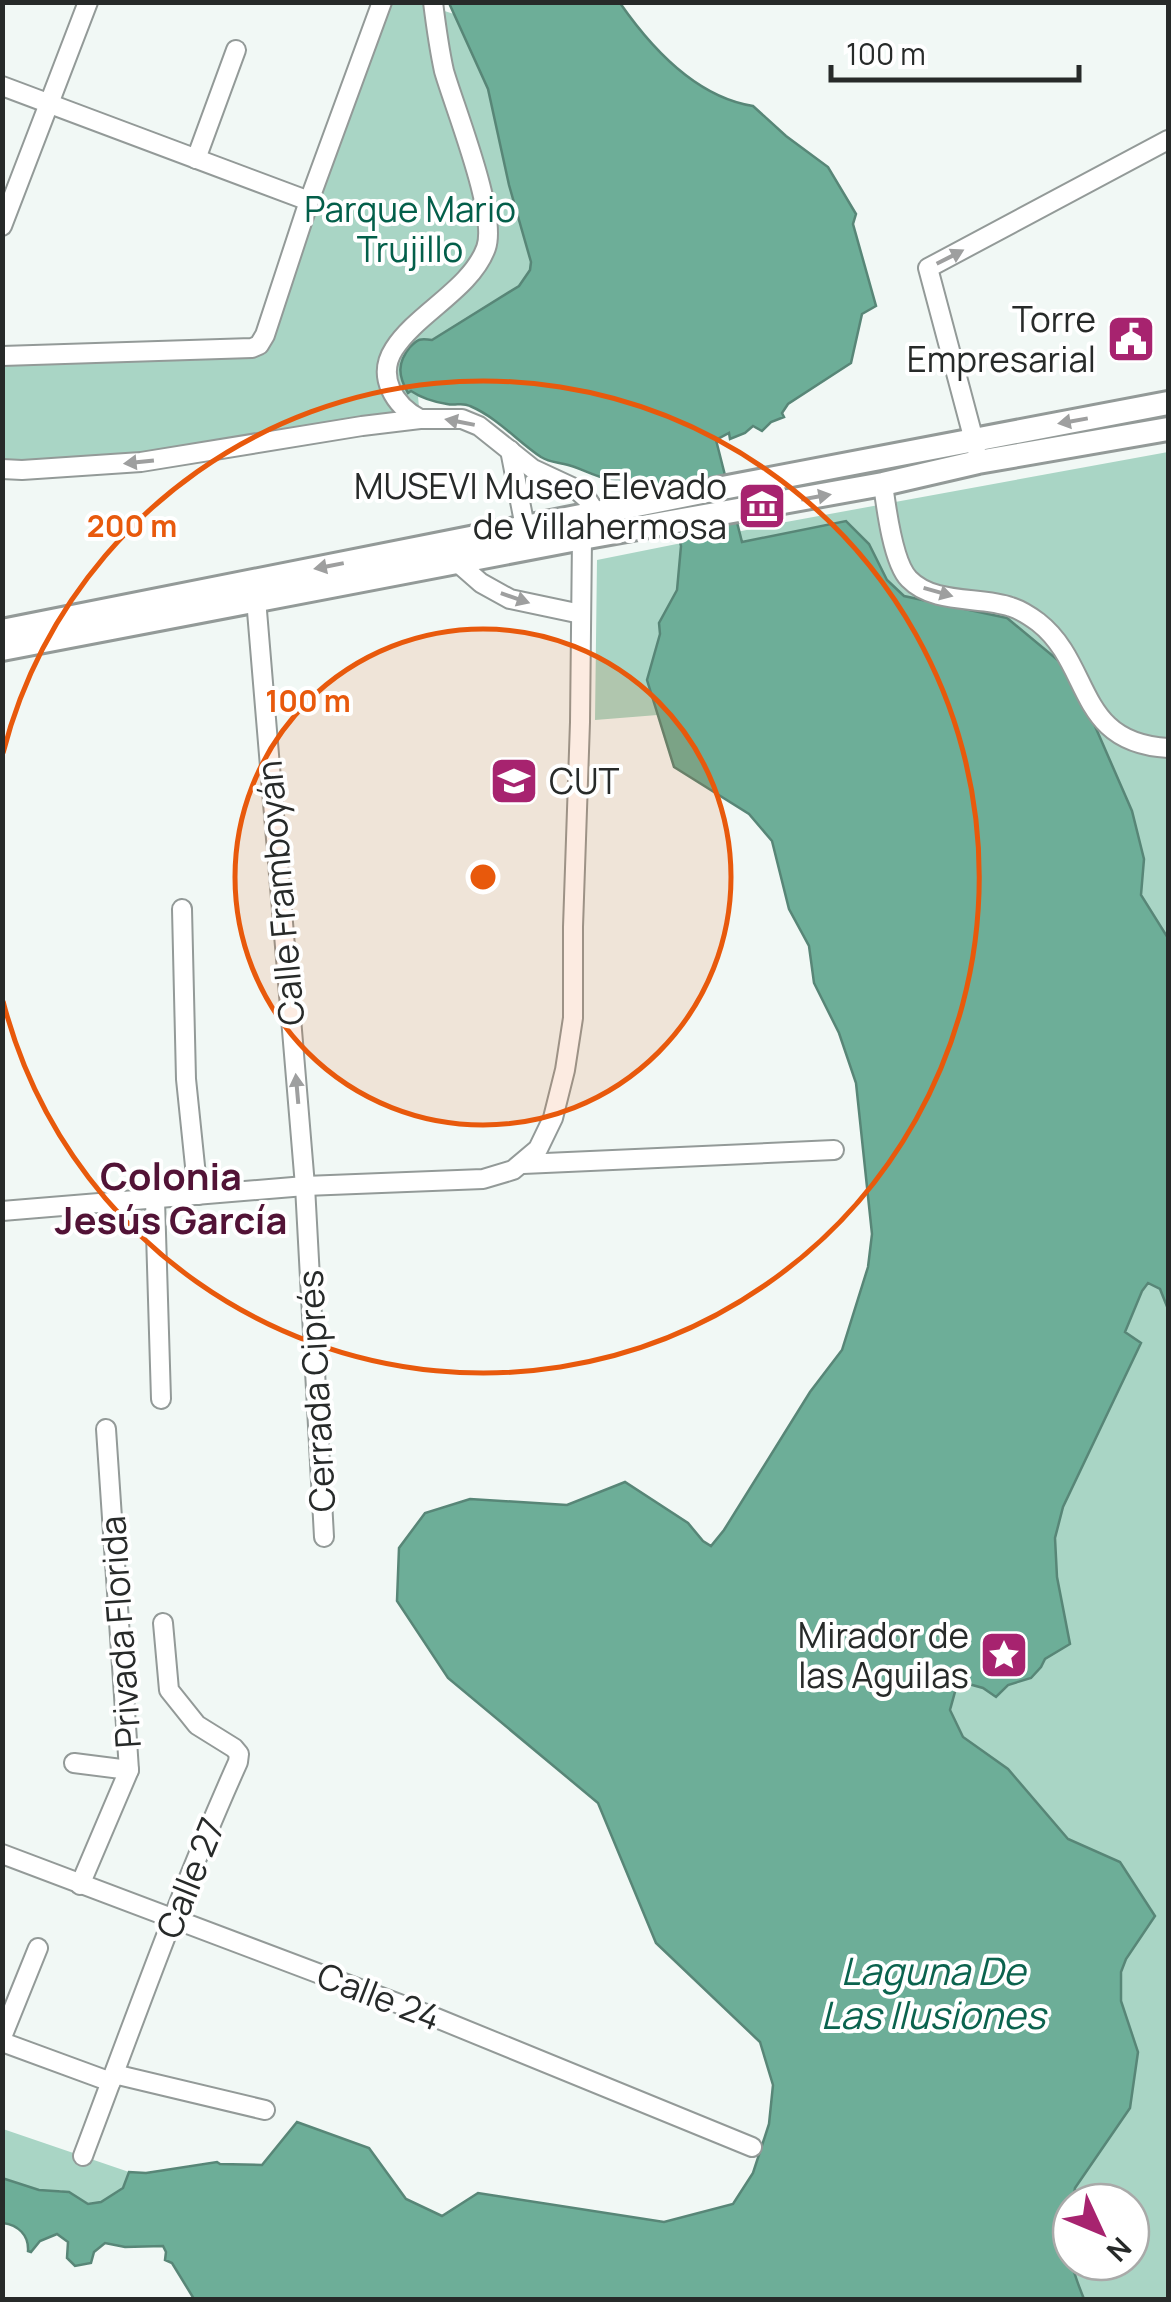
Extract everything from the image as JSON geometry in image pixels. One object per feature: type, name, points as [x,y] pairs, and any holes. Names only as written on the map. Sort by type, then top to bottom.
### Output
[{"type":"main road","points":[[2,649],[884,484],[976,450],[1168,404]]},
{"type":"main road","points":[[2,630],[596,513],[976,450],[1168,429]]},
{"type":"street","points":[[2,226],[88,2]]},
{"type":"street","points":[[2,356],[256,347],[265,335],[308,201],[382,2]]},
{"type":"street","points":[[420,418],[406,410],[388,385],[390,357],[410,331],[472,272],[486,249],[490,227],[429,5]]},
{"type":"street","points":[[196,159],[236,50]]},
{"type":"street","points":[[2,86],[308,201]]},
{"type":"street","points":[[976,450],[928,268],[1168,140]]},
{"type":"street","points":[[2,469],[141,462],[420,418],[471,422],[534,469],[576,489],[596,513]]},
{"type":"street","points":[[510,450],[525,527]]},
{"type":"street","points":[[884,484],[889,528],[905,576],[913,584],[930,592],[1023,612],[1053,636],[1088,701],[1105,722],[1142,744],[1168,748]]},
{"type":"street","points":[[2,1211],[304,1186],[483,1179],[513,1170],[538,1149],[554,1118],[573,1018],[582,538]]},
{"type":"street","points":[[458,562],[510,599],[581,614]]},
{"type":"street","name":"Calle Framboyán","points":[[256,599],[304,1186]]},
{"type":"street","points":[[182,909],[186,1079],[198,1196]]},
{"type":"street","points":[[522,1164],[834,1150]]},
{"type":"street","name":"Cerrada Ciprés","points":[[304,1186],[324,1536]]},
{"type":"street","points":[[155,1200],[160,1399]]},
{"type":"street","name":"Privada Florida","points":[[80,1885],[129,1770],[106,1429]]},
{"type":"street","name":"Calle 27","points":[[82,2156],[209,1826],[238,1762],[239,1754],[234,1748],[197,1725],[168,1690],[163,1623]]},
{"type":"street","points":[[74,1763],[129,1770]]},
{"type":"street","name":"Calle 24","points":[[2,1854],[434,2017],[752,2146]]},
{"type":"street","points":[[38,1948],[2,2039],[112,2078],[265,2110]]},
{"type":"green space","name":"Parque Mario Trujillo","points":[[382,3],[419,3],[454,14],[488,89],[531,262],[519,286],[431,340],[418,396],[420,419],[141,462],[3,469],[3,356],[251,348]]},
{"type":"green space","points":[[1168,452],[1168,1002],[670,714],[595,720],[597,560]]},
{"type":"green space","points":[[1140,1280],[1168,1290],[1168,2299],[1062,2299],[1058,2282],[1151,2282],[1151,2182],[1051,2182],[1051,2252],[933,1749],[951,1710],[956,1680]]},
{"type":"green space","points":[[3,2129],[129,2172],[122,2189],[88,2205],[61,2190],[39,2190],[3,2178]]},
{"type":"water","name":"Laguna De Las Ilusiones","points":[[449,3],[620,3],[646,37],[694,82],[732,101],[753,106],[828,167],[856,214],[853,224],[876,306],[862,314],[851,363],[788,404],[782,413],[784,417],[762,431],[753,426],[730,439],[729,433],[716,440],[742,542],[846,521],[869,544],[887,580],[904,596],[1007,618],[1071,671],[1132,811],[1144,859],[1141,895],[1168,938],[1168,1309],[1160,1289],[1148,1283],[1125,1332],[1141,1343],[1063,1507],[1055,1538],[1057,1577],[1070,1644],[1045,1659],[1031,1678],[1008,1685],[996,1697],[983,1688],[958,1681],[950,1710],[963,1737],[1008,1769],[1068,1839],[1120,1862],[1155,1916],[1121,1972],[1121,2001],[1138,2052],[1130,2108],[1079,2182],[1051,2182],[1051,2282],[1077,2282],[1084,2299],[194,2299],[172,2263],[165,2260],[163,2246],[105,2243],[94,2252],[91,2263],[75,2266],[67,2258],[68,2242],[57,2234],[40,2241],[31,2252],[22,2232],[3,2223],[2,2178],[39,2190],[69,2192],[88,2204],[101,2202],[123,2188],[129,2172],[217,2162],[262,2165],[297,2122],[369,2148],[406,2199],[442,2216],[478,2193],[664,2222],[733,2204],[753,2173],[769,2124],[773,2085],[760,2042],[656,1943],[598,1803],[448,1678],[397,1601],[399,1548],[425,1513],[470,1499],[567,1505],[625,1482],[688,1523],[711,1546],[810,1392],[842,1350],[868,1267],[872,1234],[856,1083],[839,1033],[814,983],[809,946],[789,909],[772,841],[749,814],[674,767],[647,680],[660,634],[659,623],[677,590],[681,546],[677,532],[622,479],[547,460],[480,411],[408,393],[402,381],[401,364],[413,344],[432,340],[519,286],[530,270],[488,89]]},
{"type":"place","name":"Torre Empresarial","points":[[1131,339]]},
{"type":"place","name":"MUSEVI Museo Elevado de Villahermosa","points":[[762,506]]},
{"type":"place","name":"CUT","points":[[514,781]]},
{"type":"place","name":"Mirador de las Aguilas","points":[[1004,1655]]},
{"type":"district","name":"Colonia Jesús García","points":[[171,1197]]}]
